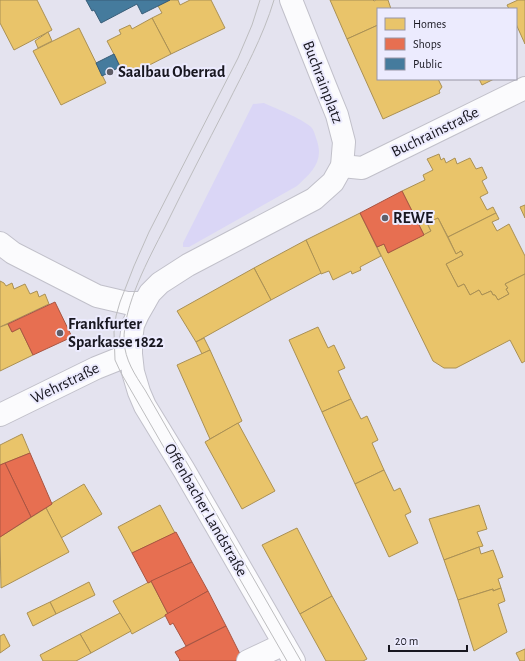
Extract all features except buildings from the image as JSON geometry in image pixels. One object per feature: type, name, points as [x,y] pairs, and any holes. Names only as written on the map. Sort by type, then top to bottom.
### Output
[{"type":"main road","name":"Buchrainplatz","points":[[291,0],[337,115],[344,142],[342,166]]},
{"type":"main road","name":"Buchrainstraße","points":[[342,166],[362,168],[525,88]]},
{"type":"main road","points":[[131,354],[133,325],[144,302],[150,293],[160,283],[188,265],[314,199],[333,182],[342,166]]},
{"type":"main road","points":[[0,243],[12,253],[97,296],[126,303],[144,302]]},
{"type":"main road","name":"Wehrstraße","points":[[0,415],[96,368],[131,354]]},
{"type":"main road","name":"Offenbacher Landstraße","points":[[131,354],[133,372],[145,406],[184,470],[289,652]]},
{"type":"main road","points":[[248,661],[289,652]]},
{"type":"shaded area","points":[[264,103],[295,117],[312,128],[319,153],[316,165],[308,176],[297,186],[189,247],[183,247],[183,243],[253,104]]},
{"type":"tram line","points":[[260,0],[252,25],[238,58],[149,232],[134,266],[116,316],[114,332],[115,360],[121,373],[287,661]]},
{"type":"tram line","points":[[274,0],[270,14],[253,54],[180,196],[138,282],[128,313],[124,341],[126,355],[134,373],[301,661]]},
{"type":"place","name":"Saalbau Oberrad","points":[[110,72]]},
{"type":"place","name":"REWE","points":[[385,218]]},
{"type":"place","name":"Frankfurter Sparkasse 1822","points":[[60,333]]}]
